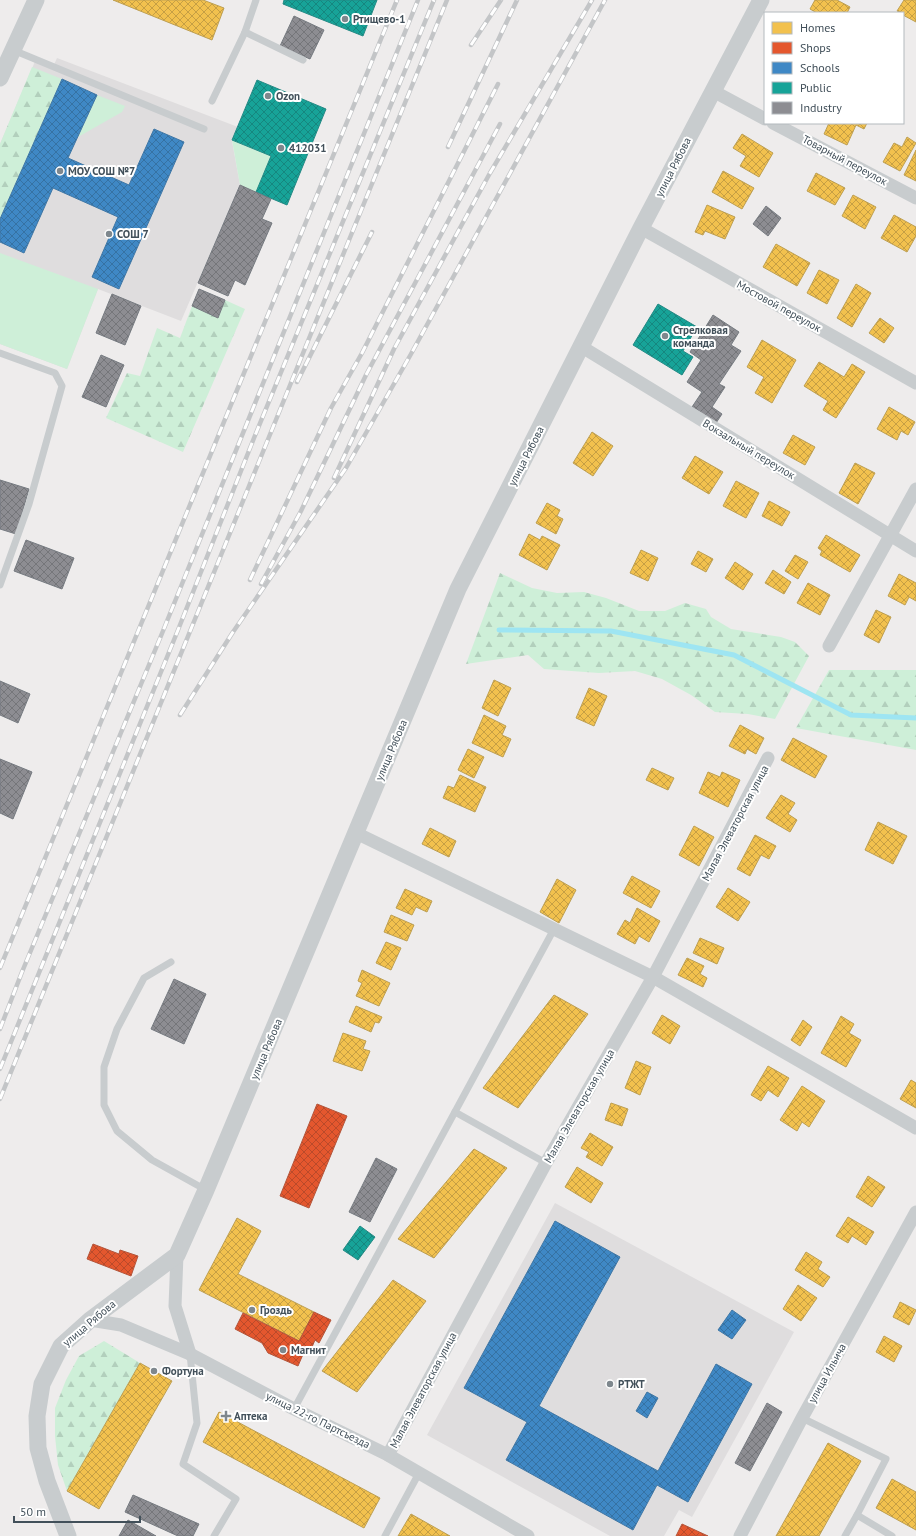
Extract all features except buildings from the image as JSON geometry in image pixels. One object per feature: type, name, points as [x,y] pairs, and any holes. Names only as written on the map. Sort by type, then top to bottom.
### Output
[{"type":"street","points":[[0,78],[36,0]]},
{"type":"street","name":"улица Рябова","points":[[68,1536],[47,1480],[38,1448],[37,1416],[42,1384],[61,1346],[90,1320],[177,1255],[206,1190],[458,590],[582,348],[641,228],[761,0]]},
{"type":"street","points":[[713,91],[764,118]]},
{"type":"street","name":"Товарный переулок","points":[[775,124],[916,198]]},
{"type":"street","name":"Мостовой переулок","points":[[641,228],[916,383]]},
{"type":"street","name":"Вокзальный переулок","points":[[582,348],[916,551]]},
{"type":"street","points":[[829,646],[916,489]]},
{"type":"street","name":"Малая Элеваторская улица","points":[[388,1455],[546,1163],[653,978],[768,758]]},
{"type":"street","points":[[356,833],[653,978],[916,1128]]},
{"type":"street","name":"улица Ильича","points":[[740,1536],[802,1418],[916,1212]]},
{"type":"street","points":[[177,1255],[175,1306],[190,1354]]},
{"type":"street","name":"улица 22-го Партсъезда","points":[[90,1320],[121,1326],[190,1354],[294,1409],[388,1455],[528,1536]]},
{"type":"lane","points":[[212,101],[245,32],[256,0]]},
{"type":"lane","points":[[245,32],[303,60]]},
{"type":"lane","points":[[13,50],[204,129]]},
{"type":"lane","points":[[0,353],[55,373],[62,386],[29,504],[0,585]]},
{"type":"lane","points":[[294,1409],[554,929]]},
{"type":"lane","points":[[171,962],[144,978],[118,1029],[104,1067],[104,1105],[117,1131],[152,1160],[206,1190]]},
{"type":"lane","points":[[455,1112],[546,1163]]},
{"type":"lane","points":[[190,1354],[197,1423],[183,1464],[236,1499],[214,1536]]},
{"type":"lane","points":[[802,1418],[886,1459],[846,1536]]},
{"type":"lane","points":[[385,1536],[419,1473]]},
{"type":"lane","points":[[857,1516],[892,1536]]},
{"type":"shaded area","name":"СОШ 7","points":[[57,58],[238,127],[232,141],[240,185],[181,321],[98,289],[67,369],[0,344],[0,144],[36,59],[53,67]]},
{"type":"shaded area","name":"РТЖТ","points":[[555,1203],[794,1332],[692,1517],[679,1510],[664,1536],[610,1536],[427,1435]]},
{"type":"green space","points":[[32,67],[62,79],[0,219],[0,144]]},
{"type":"green space","points":[[97,95],[125,106],[122,112],[78,137]]},
{"type":"green space","points":[[232,140],[271,156],[256,192],[240,185]]},
{"type":"green space","points":[[0,253],[98,289],[67,369],[0,344]]},
{"type":"green space","points":[[225,300],[245,309],[183,452],[106,418],[127,373],[140,376],[157,328],[180,338],[192,306],[217,317]]},
{"type":"green space","points":[[500,573],[532,588],[557,593],[584,592],[606,598],[639,611],[665,611],[685,603],[706,609],[711,617],[731,629],[781,637],[795,642],[809,656],[775,719],[748,714],[715,712],[691,695],[662,679],[635,671],[599,673],[544,669],[528,655],[466,664]]},
{"type":"green space","points":[[829,670],[916,670],[916,750],[796,728]]},
{"type":"green space","points":[[104,1341],[140,1363],[67,1491],[58,1465],[55,1436],[55,1408],[66,1380],[79,1356]]},
{"type":"waterway","points":[[499,630],[611,631],[734,655],[851,715],[916,718]]},
{"type":"railway","points":[[0,968],[397,0]]},
{"type":"railway","points":[[0,1029],[22,972],[163,631],[418,0]]},
{"type":"railway","points":[[0,1069],[254,438],[434,0]]},
{"type":"railway","points":[[0,1099],[447,0]]},
{"type":"railway","points":[[471,45],[501,0]]},
{"type":"railway","points":[[448,147],[517,0]]},
{"type":"railway","points":[[334,478],[394,349],[490,173],[592,0]]},
{"type":"railway","points":[[180,715],[233,632],[346,468],[411,354],[605,0]]},
{"type":"railway","points":[[250,580],[331,408],[362,353],[498,84]]},
{"type":"railway","points":[[261,584],[301,511],[366,375],[500,124]]},
{"type":"railway","points":[[297,382],[372,232]]},
{"type":"place","name":"Ртищево-1","points":[[345,19]]},
{"type":"place","name":"Ozon","points":[[268,96]]},
{"type":"place","name":"412031","points":[[281,148]]},
{"type":"place","name":"МОУ СОШ №7","points":[[60,171]]},
{"type":"place","name":"СОШ 7","points":[[109,234]]},
{"type":"place","name":"Стрелковая команда","points":[[665,336]]},
{"type":"place","name":"Гроздь","points":[[252,1310]]},
{"type":"place","name":"Магнит","points":[[283,1350]]},
{"type":"place","name":"Фортуна","points":[[154,1371]]},
{"type":"place","name":"РТЖТ","points":[[610,1384]]},
{"type":"place","name":"Аптека","points":[[226,1416]]}]
